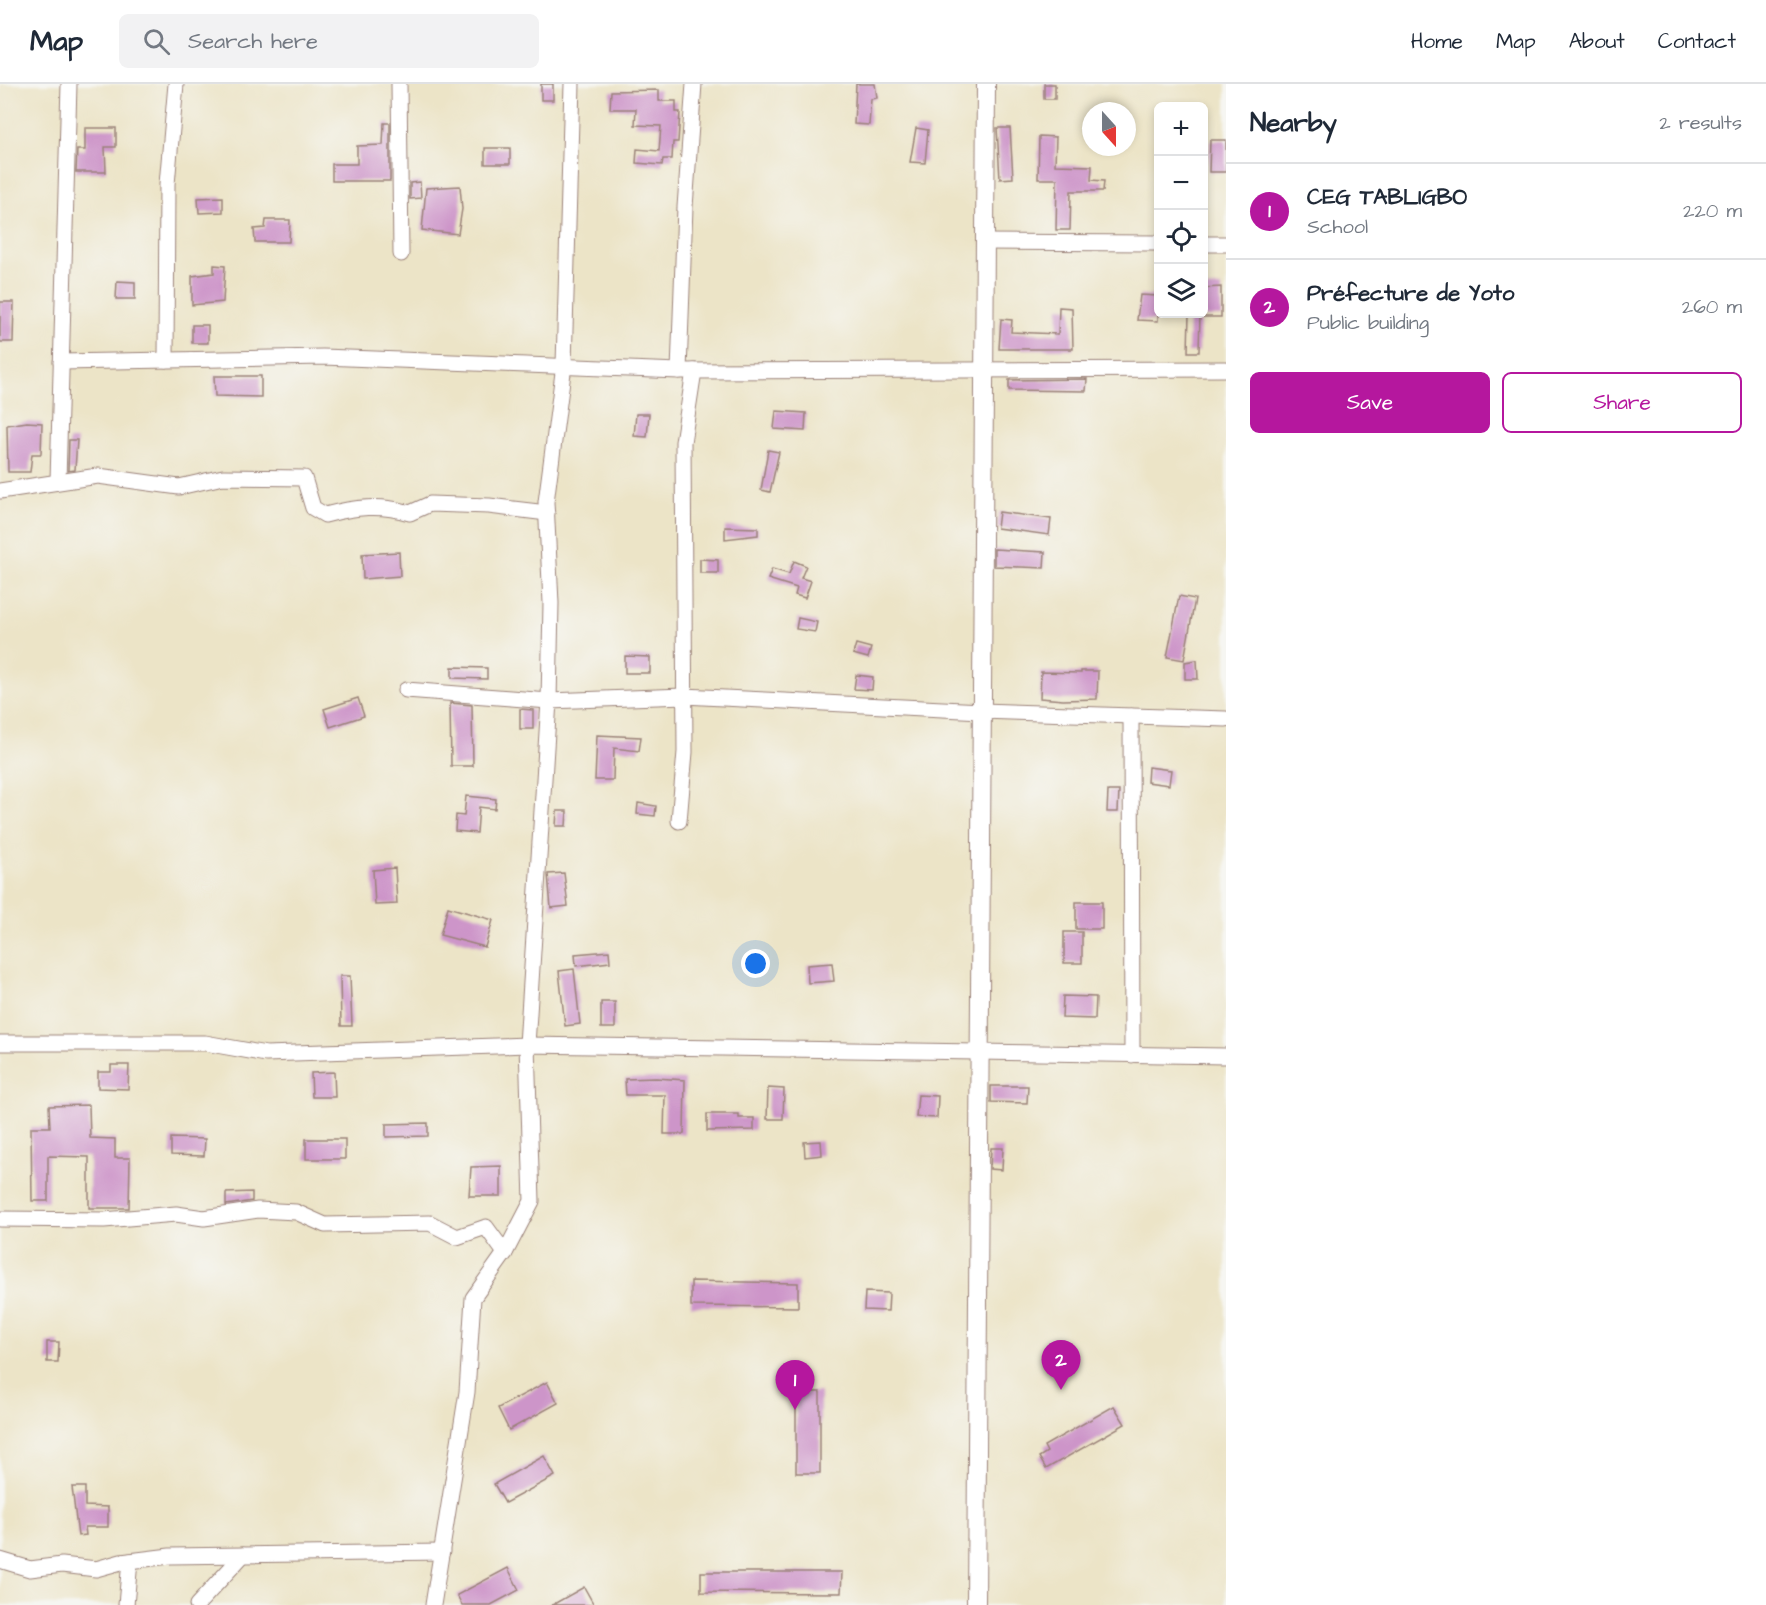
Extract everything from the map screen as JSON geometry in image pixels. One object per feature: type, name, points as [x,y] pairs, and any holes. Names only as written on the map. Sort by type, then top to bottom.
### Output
[{"type":"street","points":[[57,481],[69,84]]},
{"type":"street","points":[[166,360],[167,184],[176,84]]},
{"type":"street","points":[[399,84],[401,254]]},
{"type":"street","points":[[433,1605],[467,1392],[473,1298],[505,1253],[532,1201],[527,1045],[549,701],[551,603],[547,513],[564,365],[572,84]]},
{"type":"street","points":[[679,821],[685,752],[683,442],[687,371],[685,207],[694,84]]},
{"type":"street","points":[[976,1605],[986,84]]},
{"type":"street","points":[[985,242],[1154,243]]},
{"type":"street","points":[[1208,244],[1226,244]]},
{"type":"street","points":[[61,362],[323,357],[687,371],[984,372],[1226,369]]},
{"type":"street","points":[[0,491],[98,476],[179,487],[223,477],[304,478],[313,508],[326,515],[354,507],[388,506],[410,513],[430,504],[489,506],[547,513]]},
{"type":"street","points":[[406,690],[549,701],[684,696],[982,711],[1226,719]]},
{"type":"street","points":[[1131,716],[1131,1055]]},
{"type":"street","points":[[0,1043],[205,1043],[266,1054],[527,1045],[1226,1056]]},
{"type":"street","points":[[0,1219],[104,1220],[176,1214],[204,1218],[258,1210],[296,1212],[325,1225],[430,1223],[457,1237],[486,1227],[505,1253]]},
{"type":"street","points":[[0,1560],[30,1569],[62,1565],[96,1569],[130,1561],[170,1556],[442,1552]]},
{"type":"street","points":[[196,1605],[243,1555]]},
{"type":"street","points":[[126,1605],[130,1561]]},
{"type":"building","points":[[541,84],[553,84],[553,100],[541,100]]},
{"type":"building","points":[[856,84],[875,84],[877,98],[871,99],[869,125],[854,124]]},
{"type":"building","points":[[1044,84],[1055,84],[1055,99],[1044,99]]},
{"type":"building","points":[[659,90],[659,101],[676,101],[676,112],[680,112],[678,142],[673,142],[672,159],[663,159],[662,165],[636,163],[637,149],[659,151],[661,126],[635,125],[636,109],[610,109],[611,91]]},
{"type":"building","points":[[384,123],[390,123],[390,181],[332,181],[332,164],[357,164],[357,146],[383,145]]},
{"type":"building","points":[[85,128],[116,128],[116,147],[105,147],[106,172],[76,172],[77,150],[85,150]]},
{"type":"building","points":[[916,128],[928,130],[925,163],[910,162]]},
{"type":"building","points":[[997,128],[1010,128],[1013,178],[1000,179]]},
{"type":"building","points":[[1039,136],[1056,137],[1055,165],[1092,166],[1091,180],[1104,181],[1103,191],[1071,191],[1070,230],[1056,230],[1057,179],[1038,179]]},
{"type":"building","points":[[1210,140],[1226,140],[1226,172],[1209,172]]},
{"type":"building","points":[[485,148],[510,148],[510,164],[485,164]]},
{"type":"building","points":[[420,182],[421,198],[410,199],[410,183]]},
{"type":"building","points":[[460,186],[462,209],[458,234],[422,230],[426,188]]},
{"type":"building","points":[[223,197],[223,212],[199,213],[198,198]]},
{"type":"building","points":[[266,220],[290,220],[289,242],[255,242],[254,229],[265,228]]},
{"type":"building","points":[[214,265],[225,266],[223,302],[192,305],[192,276],[214,273]]},
{"type":"building","points":[[117,281],[135,282],[135,299],[116,299]]},
{"type":"building","points":[[1221,287],[1221,317],[1208,317],[1208,288]]},
{"type":"building","points":[[1140,295],[1154,296],[1154,318],[1158,318],[1158,321],[1137,320]]},
{"type":"building","points":[[0,302],[14,302],[13,342],[0,342]]},
{"type":"building","points":[[1059,307],[1072,308],[1073,349],[999,349],[1001,319],[1012,320],[1011,332],[1058,334]]},
{"type":"building","points":[[1189,318],[1200,318],[1199,352],[1188,352]]},
{"type":"building","points":[[192,325],[208,325],[208,343],[192,343]]},
{"type":"building","points":[[214,376],[261,376],[261,397],[215,396]]},
{"type":"building","points":[[1087,379],[1086,391],[1009,390],[1009,380]]},
{"type":"building","points":[[776,411],[806,413],[805,431],[774,429]]},
{"type":"building","points":[[636,414],[649,414],[647,437],[634,436]]},
{"type":"building","points":[[27,422],[42,423],[41,454],[32,454],[30,472],[8,472],[7,425]]},
{"type":"building","points":[[69,440],[77,440],[75,470],[68,471]]},
{"type":"building","points":[[768,450],[779,452],[770,492],[761,490]]},
{"type":"building","points":[[999,512],[1051,519],[1049,535],[997,528]]},
{"type":"building","points":[[725,527],[758,528],[758,535],[725,539]]},
{"type":"building","points":[[994,549],[1045,552],[1044,568],[994,566]]},
{"type":"building","points":[[399,552],[400,576],[363,579],[362,554]]},
{"type":"building","points":[[700,559],[718,560],[718,573],[700,573]]},
{"type":"building","points":[[794,561],[806,566],[801,578],[811,581],[805,598],[795,595],[797,588],[768,579],[772,569],[789,574]]},
{"type":"building","points":[[1179,596],[1195,599],[1184,660],[1167,657]]},
{"type":"building","points":[[798,618],[817,622],[815,632],[796,629]]},
{"type":"building","points":[[856,644],[871,648],[868,658],[853,654]]},
{"type":"building","points":[[625,656],[650,657],[650,673],[625,673]]},
{"type":"building","points":[[1197,660],[1198,679],[1185,679],[1185,662]]},
{"type":"building","points":[[452,667],[487,668],[487,679],[452,678]]},
{"type":"building","points":[[1081,671],[1098,671],[1097,699],[1040,698],[1041,672],[1081,673]]},
{"type":"building","points":[[856,675],[873,677],[872,690],[854,689]]},
{"type":"building","points":[[358,698],[364,716],[330,727],[324,709]]},
{"type":"building","points":[[450,703],[472,705],[473,766],[451,766]]},
{"type":"building","points":[[520,709],[533,710],[533,729],[520,729]]},
{"type":"building","points":[[597,735],[641,737],[639,751],[614,748],[613,780],[595,780]]},
{"type":"building","points":[[1148,767],[1171,770],[1169,785],[1147,782]]},
{"type":"building","points":[[1108,791],[1119,791],[1118,812],[1107,812]]},
{"type":"building","points":[[466,796],[496,799],[495,809],[479,807],[477,833],[455,831],[456,815],[464,816]]},
{"type":"building","points":[[638,803],[656,806],[655,816],[637,814]]},
{"type":"building","points":[[557,811],[567,811],[566,826],[556,826]]},
{"type":"building","points":[[395,868],[397,904],[375,905],[373,870]]},
{"type":"building","points":[[564,873],[568,906],[551,908],[548,874]]},
{"type":"building","points":[[1076,902],[1102,902],[1102,929],[1076,929]]},
{"type":"building","points":[[448,907],[493,920],[485,947],[440,935]]},
{"type":"building","points":[[1064,932],[1082,932],[1082,963],[1064,963]]},
{"type":"building","points":[[609,951],[610,962],[576,966],[575,954]]},
{"type":"building","points":[[832,963],[834,981],[808,983],[807,965]]},
{"type":"building","points":[[574,969],[580,1024],[565,1026],[559,971]]},
{"type":"building","points":[[340,976],[350,976],[352,1026],[341,1026]]},
{"type":"building","points":[[1063,996],[1096,997],[1095,1019],[1062,1018]]},
{"type":"building","points":[[601,1002],[615,1002],[615,1028],[601,1028]]},
{"type":"building","points":[[111,1065],[129,1065],[128,1089],[98,1088],[98,1072],[111,1072]]},
{"type":"building","points":[[334,1072],[335,1097],[312,1097],[311,1073]]},
{"type":"building","points":[[625,1079],[685,1080],[684,1134],[664,1134],[665,1095],[626,1095]]},
{"type":"building","points":[[991,1086],[1028,1086],[1027,1103],[991,1102]]},
{"type":"building","points":[[768,1088],[784,1089],[783,1119],[767,1119]]},
{"type":"building","points":[[918,1095],[938,1096],[937,1118],[916,1117]]},
{"type":"building","points":[[89,1105],[90,1138],[115,1139],[115,1158],[130,1158],[129,1208],[89,1208],[89,1157],[48,1156],[48,1201],[32,1201],[31,1127],[50,1127],[49,1106]]},
{"type":"building","points":[[707,1114],[739,1114],[739,1118],[754,1118],[754,1130],[707,1131]]},
{"type":"building","points":[[428,1123],[428,1136],[386,1137],[386,1124]]},
{"type":"building","points":[[171,1138],[205,1139],[204,1156],[171,1155]]},
{"type":"building","points":[[306,1139],[345,1139],[345,1159],[306,1159]]},
{"type":"building","points":[[821,1141],[822,1155],[805,1157],[804,1142]]},
{"type":"building","points":[[991,1148],[1003,1148],[1002,1170],[990,1169]]},
{"type":"building","points":[[501,1166],[501,1196],[469,1196],[471,1167]]},
{"type":"building","points":[[252,1192],[252,1201],[226,1205],[226,1193]]},
{"type":"building","points":[[691,1281],[798,1283],[798,1307],[691,1306]]},
{"type":"building","points":[[865,1292],[889,1293],[888,1311],[864,1310]]},
{"type":"building","points":[[47,1342],[59,1342],[58,1362],[47,1362]]},
{"type":"building","points":[[547,1382],[558,1403],[509,1430],[498,1408]]},
{"type":"building","points":[[796,1392],[820,1392],[820,1473],[796,1473]]},
{"type":"building","points":[[1114,1406],[1125,1424],[1046,1469],[1039,1457],[1047,1452],[1044,1446]]},
{"type":"building","points":[[544,1456],[555,1476],[505,1503],[494,1484]]},
{"type":"building","points":[[72,1487],[85,1487],[85,1506],[108,1507],[108,1527],[85,1527],[86,1535],[78,1536]]},
{"type":"building","points":[[508,1568],[519,1590],[491,1605],[462,1605],[457,1595]]},
{"type":"building","points":[[701,1572],[842,1572],[841,1593],[701,1592]]},
{"type":"building","points":[[584,1587],[594,1605],[552,1605]]},
{"type":"place","name":"Préfecture de Yoto","points":[[1061,1390]]},
{"type":"place","name":"CEG TABLIGBO","points":[[795,1410]]}]
